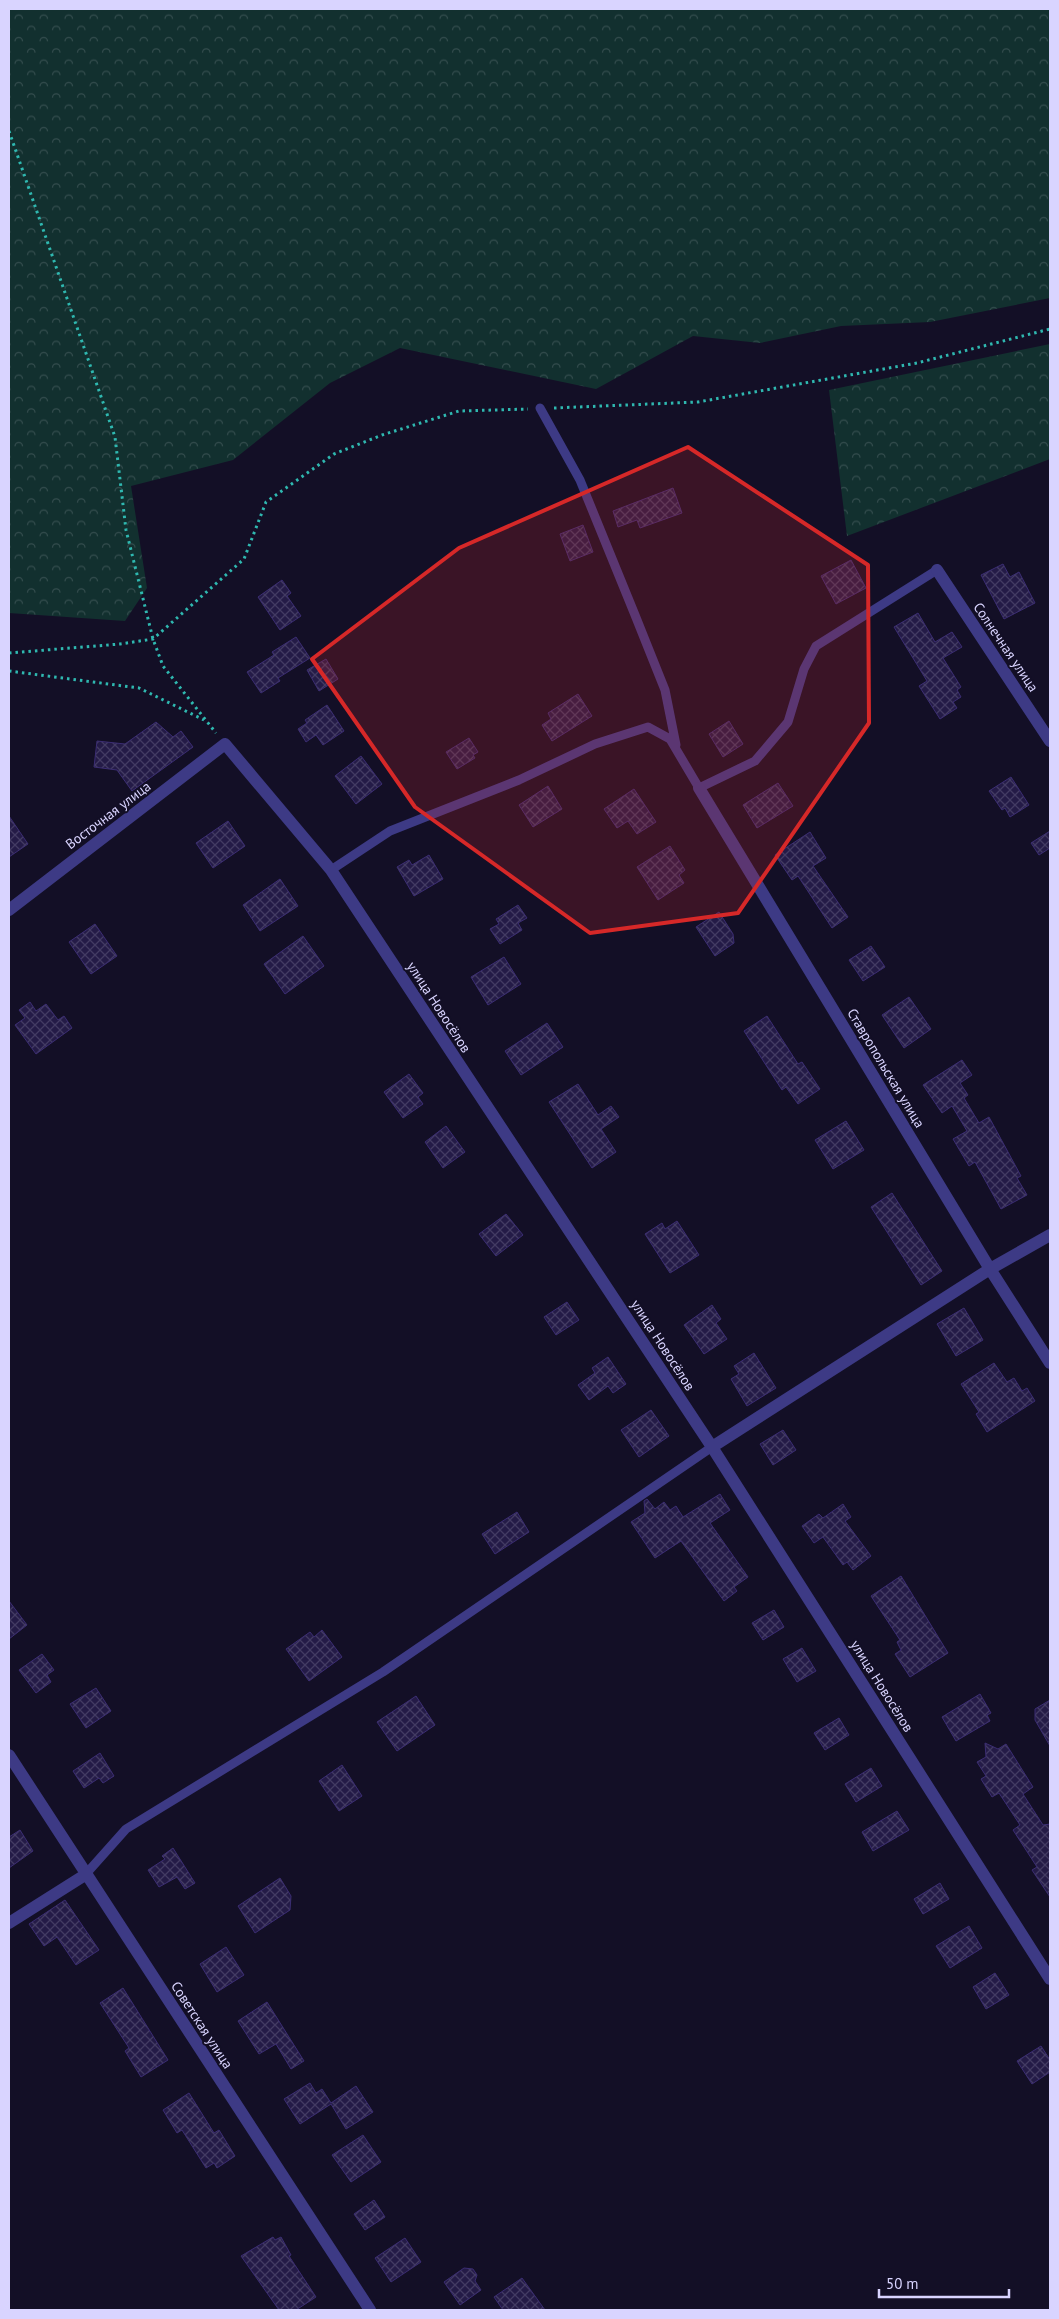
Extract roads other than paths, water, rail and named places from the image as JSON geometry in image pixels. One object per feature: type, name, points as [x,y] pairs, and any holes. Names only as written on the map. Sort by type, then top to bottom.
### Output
[{"type":"street","name":"Солнечная улица","points":[[937,570],[1050,741]]},
{"type":"street","name":"улица Новосёлов","points":[[225,744],[331,870],[712,1447],[1050,1980]]},
{"type":"street","name":"Восточная улица","points":[[9,910],[225,744]]},
{"type":"street","name":"Ставропольская улица","points":[[699,788],[990,1269],[1050,1363]]},
{"type":"street","points":[[712,1447],[990,1269],[1050,1235]]},
{"type":"street","name":"Советская улица","points":[[9,1755],[370,2310]]},
{"type":"street","points":[[9,1923],[85,1874]]},
{"type":"lane","points":[[540,408],[580,480],[662,681],[678,753]]},
{"type":"lane","points":[[331,870],[390,831],[519,780],[596,744],[648,727],[670,739],[699,788],[755,761],[788,722],[804,669],[816,646],[937,570]]},
{"type":"lane","points":[[85,1874],[126,1829],[383,1672],[712,1447]]}]
